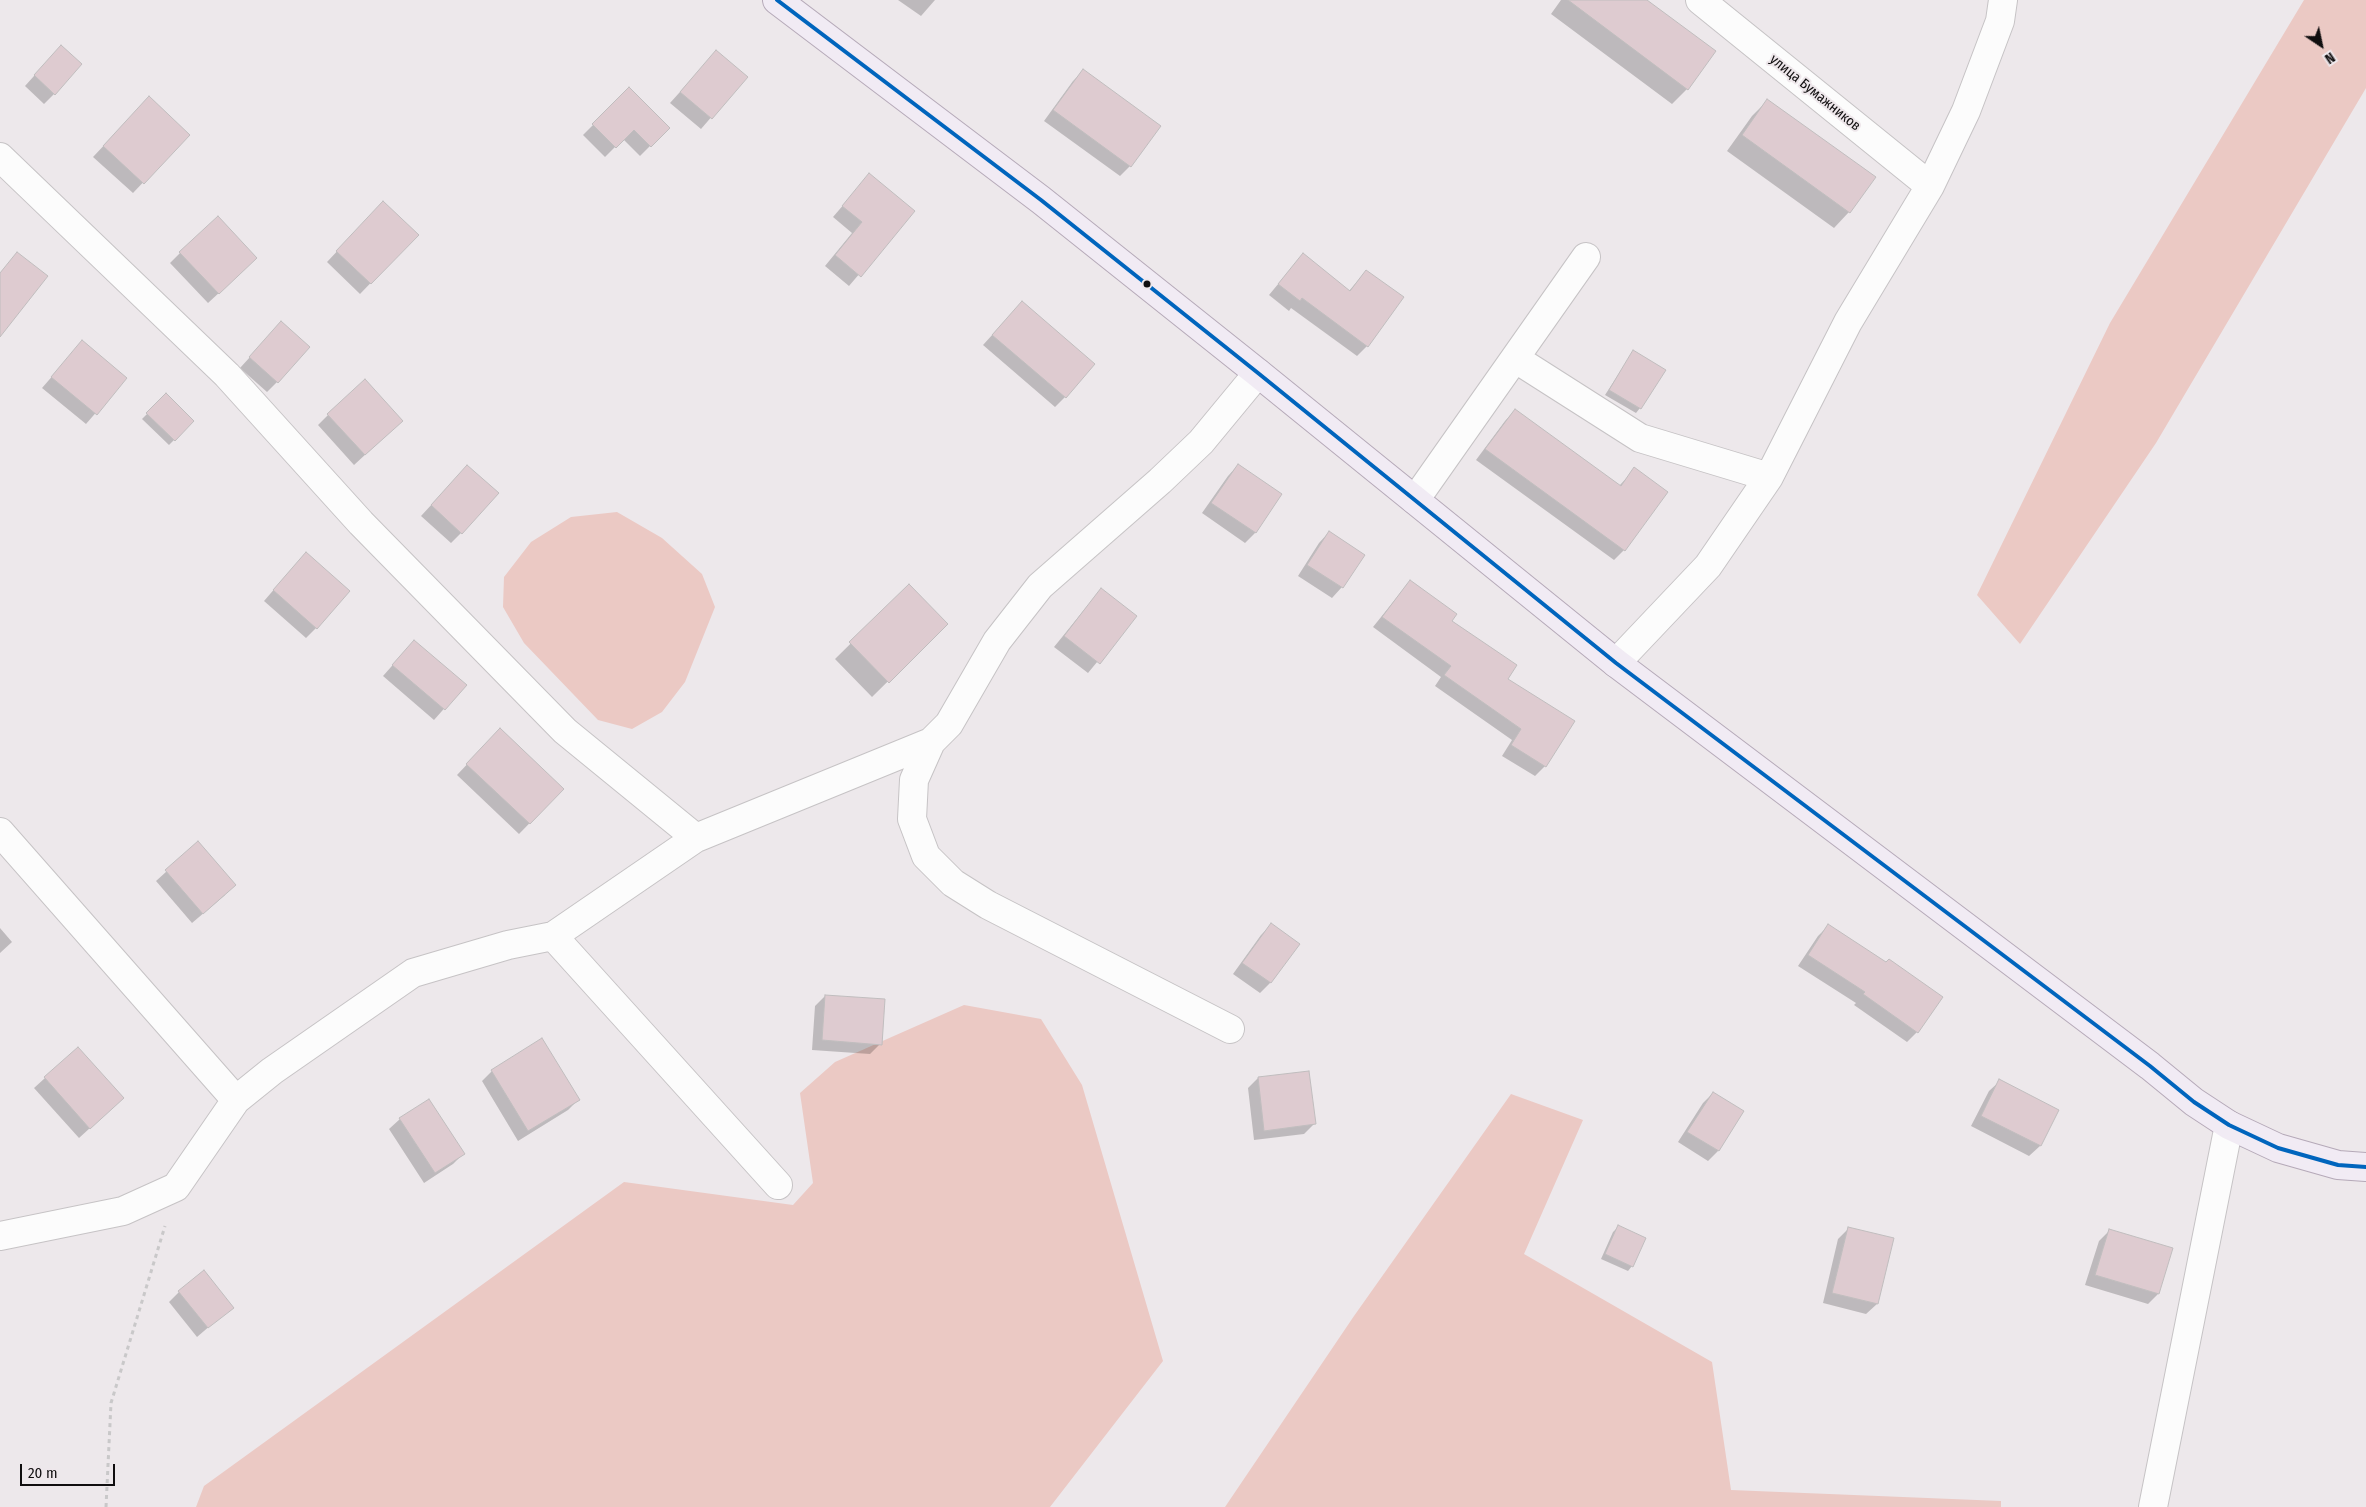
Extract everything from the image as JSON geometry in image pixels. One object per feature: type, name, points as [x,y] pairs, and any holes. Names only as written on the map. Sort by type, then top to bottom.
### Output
[{"type":"main road","points":[[778,0],[1040,200],[1258,372],[1616,664],[2150,1066],[2194,1102],[2229,1126],[2278,1148],[2338,1165],[2366,1167]]},
{"type":"street","name":"улица Бумажников","points":[[1700,0],[1930,186]]},
{"type":"street","points":[[1616,664],[1708,566],[1769,477],[1848,322],[1930,186],[1966,111],[2000,21],[2003,0]]},
{"type":"street","points":[[0,157],[227,375],[361,523],[565,731],[696,838]]},
{"type":"street","points":[[1415,500],[1586,257]]},
{"type":"street","points":[[1516,359],[1640,438],[1769,477]]},
{"type":"street","points":[[1230,1029],[988,905],[952,883],[926,856],[912,819],[914,780],[931,742],[949,724],[997,641],[1040,586],[1194,449],[1258,372]]},
{"type":"street","points":[[0,1236],[122,1211],[176,1187],[236,1100],[272,1071],[413,974],[508,945],[553,936],[696,838],[931,742]]},
{"type":"street","points":[[0,832],[236,1100]]},
{"type":"street","points":[[553,936],[778,1185]]},
{"type":"street","points":[[2153,1507],[2229,1126]]},
{"type":"path","points":[[106,1507],[112,1404],[176,1187]]},
{"type":"shaded area","points":[[2304,0],[2366,0],[2366,88],[2156,443],[2020,644],[1977,595],[2110,323]]},
{"type":"shaded area","points":[[617,512],[662,538],[702,574],[715,607],[685,682],[662,712],[632,729],[598,720],[524,643],[503,607],[504,577],[531,542],[571,517]]},
{"type":"shaded area","points":[[964,1005],[1041,1019],[1082,1085],[1163,1361],[1050,1507],[196,1507],[204,1486],[624,1182],[793,1205],[813,1183],[800,1093],[835,1062]]},
{"type":"shaded area","points":[[1511,1094],[1583,1120],[1524,1254],[1712,1362],[1731,1490],[2001,1501],[2001,1507],[1225,1507],[1354,1316]]},
{"type":"building","points":[[1568,0],[1647,0],[1716,51],[1688,90]]},
{"type":"building","points":[[61,45],[82,64],[55,95],[34,75]]},
{"type":"building","points":[[716,50],[748,77],[712,119],[680,92]]},
{"type":"building","points":[[1083,69],[1161,126],[1131,167],[1053,110]]},
{"type":"building","points":[[629,87],[670,128],[651,147],[634,130],[616,148],[592,124]]},
{"type":"building","points":[[149,96],[190,135],[144,184],[103,146]]},
{"type":"building","points":[[1767,99],[1876,177],[1850,213],[1742,135]]},
{"type":"building","points":[[869,173],[915,211],[861,277],[835,255],[862,222],[842,206]]},
{"type":"building","points":[[383,201],[419,235],[371,284],[336,251]]},
{"type":"building","points":[[218,216],[257,258],[219,294],[179,252]]},
{"type":"building","points":[[17,252],[48,276],[0,337],[0,273]]},
{"type":"building","points":[[1303,253],[1350,291],[1366,270],[1404,297],[1368,347],[1302,298],[1300,301],[1278,284]]},
{"type":"building","points":[[1022,301],[1095,364],[1066,398],[992,335]]},
{"type":"building","points":[[281,321],[310,347],[278,383],[249,357]]},
{"type":"building","points":[[82,340],[127,378],[97,415],[51,377]]},
{"type":"building","points":[[1633,350],[1666,370],[1641,409],[1609,390]]},
{"type":"building","points":[[365,379],[403,421],[365,455],[327,414]]},
{"type":"building","points":[[166,393],[194,421],[175,441],[146,413]]},
{"type":"building","points":[[1515,409],[1621,486],[1634,467],[1668,492],[1625,551],[1485,449]]},
{"type":"building","points":[[1238,464],[1282,494],[1256,533],[1211,503]]},
{"type":"building","points":[[467,465],[499,493],[462,534],[431,505]]},
{"type":"building","points":[[1329,531],[1365,555],[1343,588],[1307,565]]},
{"type":"building","points":[[306,552],[350,591],[317,629],[273,590]]},
{"type":"building","points":[[1410,580],[1457,614],[1452,621],[1517,665],[1508,679],[1575,721],[1546,767],[1511,745],[1521,729],[1444,675],[1451,666],[1382,617]]},
{"type":"building","points":[[909,584],[948,624],[889,683],[849,642]]},
{"type":"building","points":[[1101,588],[1137,616],[1100,664],[1064,636]]},
{"type":"building","points":[[414,640],[467,685],[445,710],[392,665]]},
{"type":"building","points":[[500,728],[564,789],[530,824],[466,764]]},
{"type":"building","points":[[198,841],[236,885],[203,914],[165,870]]},
{"type":"building","points":[[1271,923],[1300,944],[1271,983],[1242,963]]},
{"type":"building","points":[[1828,924],[1886,962],[1889,959],[1943,997],[1918,1033],[1863,994],[1865,992],[1808,955]]},
{"type":"building","points":[[825,995],[885,999],[882,1045],[822,1040]]},
{"type":"building","points":[[542,1038],[580,1100],[528,1131],[491,1070]]},
{"type":"building","points":[[78,1047],[124,1098],[90,1129],[44,1077]]},
{"type":"building","points":[[1309,1071],[1316,1124],[1264,1131],[1258,1077]]},
{"type":"building","points":[[1999,1079],[2059,1110],[2041,1146],[1981,1116]]},
{"type":"building","points":[[1713,1092],[1744,1111],[1719,1151],[1687,1132]]},
{"type":"building","points":[[429,1099],[465,1154],[435,1173],[399,1118]]},
{"type":"building","points":[[1618,1225],[1646,1238],[1633,1267],[1605,1254]]},
{"type":"building","points":[[1848,1227],[1894,1238],[1878,1304],[1832,1293]]},
{"type":"building","points":[[2109,1229],[2173,1248],[2159,1294],[2095,1275]]},
{"type":"building","points":[[204,1270],[234,1308],[208,1328],[178,1291]]},
{"type":"transit line","points":[[777,0],[1041,200],[1616,663],[2150,1066],[2194,1102],[2229,1125],[2278,1148],[2338,1165],[2366,1167]]}]
